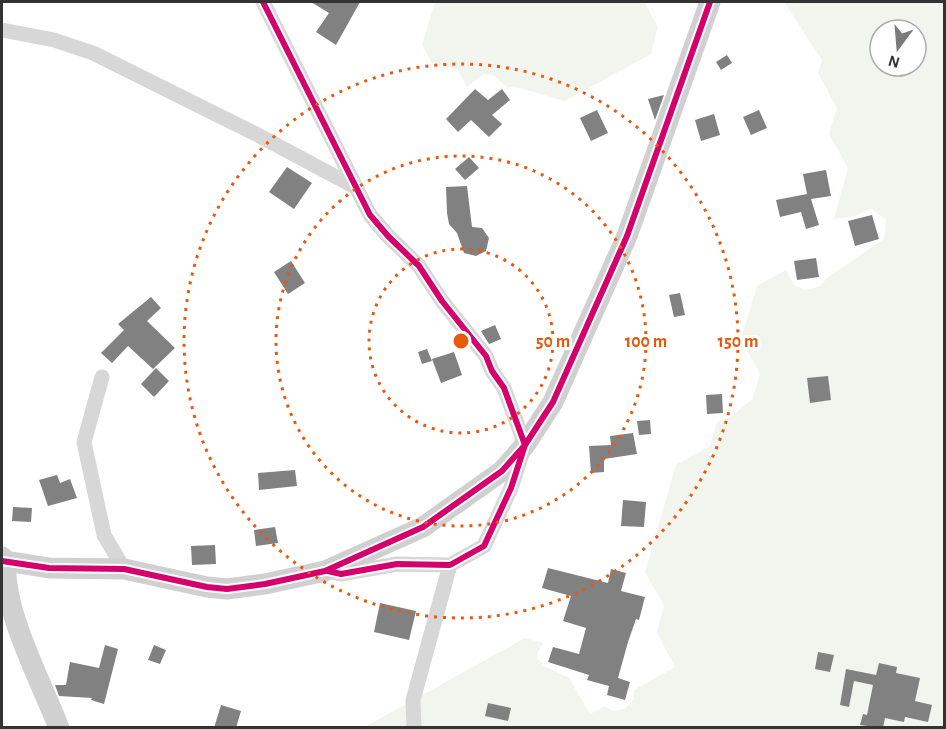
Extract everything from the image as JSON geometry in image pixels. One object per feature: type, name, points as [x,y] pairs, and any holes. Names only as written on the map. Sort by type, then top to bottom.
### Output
[{"type":"street","points":[[263,2],[303,77],[370,215],[419,266],[442,301],[486,356],[492,372],[504,388],[525,445],[511,488],[484,546],[450,565],[397,564],[341,574],[325,571]]},
{"type":"street","points":[[59,728],[10,605],[3,560],[49,568],[124,569],[207,587],[227,589],[265,584],[325,571],[429,523],[502,471],[525,445],[553,402],[627,236],[710,2]]},
{"type":"street","points":[[2,30],[54,40],[93,53],[256,134],[355,187]]},
{"type":"street","points":[[102,377],[84,442],[104,534],[124,569]]},
{"type":"street","points":[[414,728],[413,700],[450,565]]},
{"type":"shaded area","points":[[435,2],[644,2],[658,27],[651,54],[565,101],[512,86],[508,88],[493,75],[483,74],[467,87],[458,70],[432,63],[422,45]]},
{"type":"shaded area","points":[[784,2],[944,2],[944,727],[363,728],[525,638],[544,643],[538,651],[537,658],[544,666],[569,678],[590,714],[605,706],[613,711],[625,709],[634,699],[634,690],[675,667],[657,633],[664,606],[645,572],[676,465],[710,446],[717,422],[732,416],[752,400],[760,374],[741,339],[757,286],[786,270],[794,285],[805,290],[819,287],[828,277],[884,239],[886,220],[871,208],[855,216],[834,219],[848,168],[829,134],[837,108],[818,73],[822,60]]},
{"type":"building","points":[[311,2],[360,2],[336,45],[316,32],[329,13]]},
{"type":"building","points":[[727,55],[732,63],[721,70],[716,62]]},
{"type":"building","points":[[475,89],[488,100],[502,89],[510,100],[492,115],[502,124],[489,137],[471,120],[458,132],[446,119]]},
{"type":"building","points":[[664,95],[655,120],[648,99]]},
{"type":"building","points":[[597,110],[608,133],[591,141],[580,118]]},
{"type":"building","points":[[759,110],[767,128],[751,135],[743,117]]},
{"type":"building","points":[[714,114],[720,135],[701,141],[695,120]]},
{"type":"building","points":[[469,157],[479,168],[465,180],[455,169]]},
{"type":"building","points":[[287,167],[312,183],[294,209],[269,192]]},
{"type":"building","points":[[826,170],[831,196],[811,199],[819,225],[806,229],[801,212],[780,217],[776,200],[807,194],[803,174]]},
{"type":"building","points":[[467,186],[472,227],[482,228],[489,238],[486,251],[476,256],[464,253],[457,233],[449,224],[447,213],[446,187]]},
{"type":"building","points":[[872,215],[879,239],[855,246],[848,221]]},
{"type":"building","points":[[816,258],[819,277],[797,280],[794,261]]},
{"type":"building","points":[[291,261],[305,283],[288,294],[274,272]]},
{"type":"building","points":[[680,293],[685,315],[674,317],[669,295]]},
{"type":"building","points":[[151,297],[161,308],[147,321],[175,348],[153,369],[128,346],[112,363],[101,353],[124,330],[118,324]]},
{"type":"building","points":[[495,325],[501,339],[489,344],[481,331]]},
{"type":"building","points":[[427,349],[432,361],[422,364],[418,352]]},
{"type":"building","points":[[454,352],[462,375],[441,383],[432,359]]},
{"type":"building","points":[[156,368],[169,381],[154,397],[141,384]]},
{"type":"building","points":[[828,376],[831,400],[810,403],[807,378]]},
{"type":"building","points":[[722,394],[723,413],[707,414],[706,395]]},
{"type":"building","points":[[650,420],[651,434],[639,435],[637,421]]},
{"type":"building","points":[[633,433],[637,454],[604,459],[604,472],[591,473],[589,446],[611,445],[610,436]]},
{"type":"building","points":[[295,470],[297,486],[259,490],[258,473]]},
{"type":"building","points":[[57,475],[60,483],[70,479],[77,498],[48,506],[39,480]]},
{"type":"building","points":[[623,500],[646,502],[644,527],[621,526]]},
{"type":"building","points":[[13,507],[32,508],[31,522],[12,521]]},
{"type":"building","points":[[275,527],[278,543],[256,546],[254,530]]},
{"type":"building","points":[[215,545],[216,564],[192,565],[191,546]]},
{"type":"building","points":[[548,568],[608,583],[611,569],[626,573],[621,591],[645,597],[639,620],[636,619],[628,642],[618,678],[630,682],[625,700],[607,695],[609,686],[587,680],[589,675],[548,662],[553,647],[579,654],[586,628],[563,621],[571,596],[542,588]]},
{"type":"building","points":[[380,603],[416,611],[409,640],[374,632]]},
{"type":"building","points":[[105,645],[118,649],[104,704],[91,700],[92,698],[59,696],[55,685],[66,685],[70,662],[99,668]]},
{"type":"building","points":[[154,645],[166,650],[160,664],[148,660]]},
{"type":"building","points":[[818,652],[834,655],[830,672],[815,669]]},
{"type":"building","points":[[879,663],[897,667],[896,673],[920,678],[915,701],[932,705],[928,722],[905,717],[904,722],[885,718],[883,728],[860,725],[863,714],[867,715],[873,685],[854,681],[849,707],[840,705],[846,669],[876,675]]},
{"type":"building","points":[[488,703],[511,708],[508,721],[485,716]]},
{"type":"building","points":[[221,705],[241,711],[236,728],[214,728]]},
{"type":"cycle path","points":[[263,2],[370,215],[419,266],[442,301],[486,356],[492,371],[504,388],[525,445],[511,488],[484,546],[450,565],[397,564],[341,574],[328,571]]},
{"type":"cycle path","points":[[2,561],[49,568],[124,569],[207,587],[227,589],[265,584],[325,571],[423,527],[502,471],[525,445],[553,402],[627,236],[710,2]]}]
